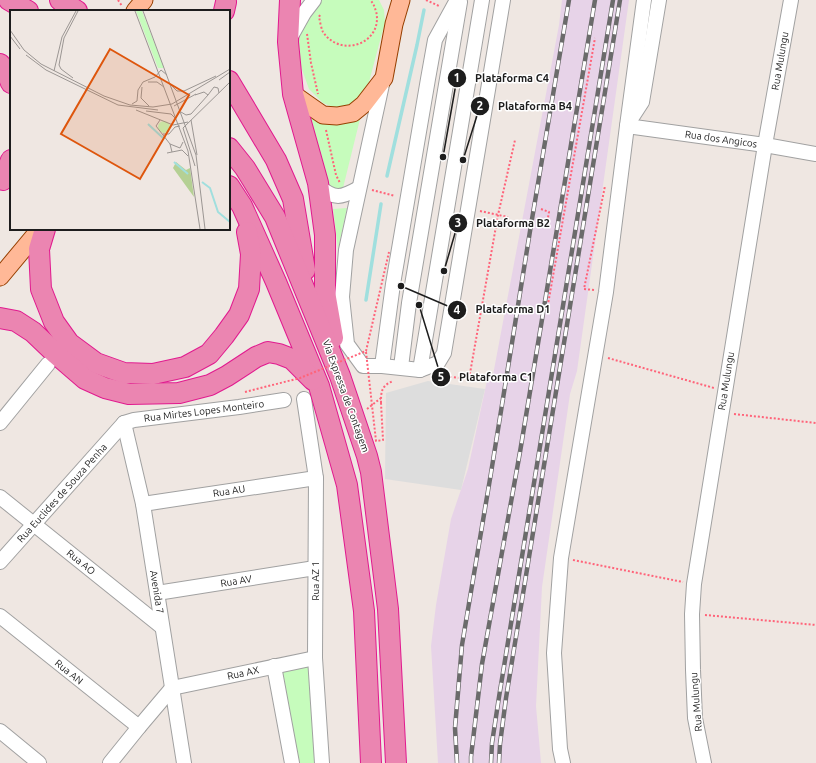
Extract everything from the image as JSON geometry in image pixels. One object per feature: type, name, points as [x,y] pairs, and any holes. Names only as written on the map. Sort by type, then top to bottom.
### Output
[{"type":"highway","points":[[9,0],[26,10]]},
{"type":"highway","points":[[60,0],[75,10]]},
{"type":"highway","points":[[290,0],[288,42],[293,94],[318,186],[325,235],[325,292],[340,376]]},
{"type":"highway","points":[[0,64],[10,80]]},
{"type":"highway","points":[[230,83],[276,160],[293,199],[312,309]]},
{"type":"highway","name":"Via Expressa de Contagem","points":[[230,149],[245,168],[275,217],[340,376],[368,456],[388,609],[396,763]]},
{"type":"highway","points":[[5,178],[10,163]]},
{"type":"highway","points":[[230,188],[242,206],[276,282],[319,386],[347,484],[364,610],[371,763]]},
{"type":"highway","points":[[45,230],[39,249],[41,288],[54,322],[69,343],[96,363],[124,373],[153,374],[185,367],[208,354],[224,336],[239,315],[249,289],[251,254],[242,206]]},
{"type":"highway","points":[[0,318],[16,321],[33,332],[85,379],[104,388],[129,394],[179,393],[210,384],[227,376],[256,357],[268,352],[292,359],[319,386]]},
{"type":"main road","points":[[387,0],[394,24]]},
{"type":"main road","points":[[293,94],[323,115],[337,116],[353,113],[364,104],[384,78],[394,24],[401,0]]},
{"type":"main road","points":[[0,278],[39,230]]},
{"type":"street","points":[[382,366],[393,284],[435,40],[457,0]]},
{"type":"street","points":[[401,367],[409,303],[461,0]]},
{"type":"street","points":[[420,370],[482,0]]},
{"type":"street","points":[[384,78],[346,250],[342,297],[346,336],[348,344],[363,366],[401,367],[420,370],[438,363],[444,353],[503,0]]},
{"type":"street","points":[[563,763],[560,749],[554,653],[561,558],[606,292],[644,0]]},
{"type":"street","points":[[627,126],[642,102],[659,0]]},
{"type":"street","name":"Rua Mulungu","points":[[704,763],[695,718],[692,614],[694,584],[721,412],[790,0]]},
{"type":"street","points":[[288,42],[304,13],[318,5]]},
{"type":"street","name":"Rua dos Angicos","points":[[627,126],[765,145],[816,154]]},
{"type":"street","points":[[318,186],[326,193],[338,196],[348,194],[359,188]]},
{"type":"street","points":[[0,423],[48,364]]},
{"type":"street","name":"Rua AZ 1","points":[[304,399],[316,478],[315,658],[322,763]]},
{"type":"street","name":"Rua Mirtes Lopes Monteiro","points":[[124,423],[134,420],[284,400]]},
{"type":"street","name":"Avenida 7","points":[[124,423],[142,504],[184,763]]},
{"type":"street","name":"Rua Euclides de Souza Penha","points":[[0,562],[124,423]]},
{"type":"street","name":"Rua AU","points":[[142,504],[316,478]]},
{"type":"street","name":"Rua AO","points":[[0,497],[162,627]]},
{"type":"street","name":"Rua AV","points":[[157,593],[315,568]]},
{"type":"street","name":"Rua AN","points":[[0,616],[139,727]]},
{"type":"street","name":"Rua AX","points":[[172,688],[315,658]]},
{"type":"street","points":[[274,666],[292,763]]},
{"type":"street","points":[[110,763],[172,688]]},
{"type":"street","points":[[0,731],[39,763]]},
{"type":"path","points":[[318,5],[319,17],[323,31],[333,42],[348,46],[362,43],[373,32],[377,18],[374,4],[370,0]]},
{"type":"path","points":[[304,13],[311,63],[336,175],[340,183]]},
{"type":"path","points":[[547,310],[595,38]]},
{"type":"path","points":[[508,217],[498,215],[515,140]]},
{"type":"path","points":[[606,184],[584,289],[606,292]]},
{"type":"path","points":[[541,208],[549,212],[547,222]]},
{"type":"path","points":[[381,398],[383,440],[376,441],[366,352],[390,252]]},
{"type":"path","points":[[245,392],[300,378],[366,352]]},
{"type":"path","points":[[596,354],[725,391]]},
{"type":"path","points":[[721,412],[816,423]]},
{"type":"path","points":[[561,558],[694,584]]},
{"type":"path","points":[[692,614],[816,625]]},
{"type":"shaded area","points":[[562,0],[629,0],[577,371],[570,394],[542,587],[536,706],[541,763],[438,763],[431,646],[436,605],[451,519],[468,469],[488,376],[493,375],[559,25]]},
{"type":"shaded area","points":[[428,381],[485,389],[461,490],[385,479],[386,393]]},
{"type":"green space","points":[[321,0],[379,0],[384,10],[385,22],[369,82],[352,107],[340,110],[323,103],[309,89],[299,61],[296,42],[313,9]]},
{"type":"green space","points":[[305,113],[339,123],[360,119],[343,188],[336,190],[328,185]]},
{"type":"green space","points":[[347,208],[338,249],[333,209]]},
{"type":"green space","points":[[314,659],[320,763],[293,763],[275,667]]},
{"type":"waterway","points":[[387,176],[424,10]]},
{"type":"waterway","points":[[366,300],[381,204]]},
{"type":"railway","points":[[457,763],[455,728],[462,645],[569,0]]},
{"type":"railway","points":[[471,763],[482,664],[520,452],[595,0]]},
{"type":"railway","points":[[491,763],[492,743],[499,697],[613,0]]},
{"type":"railway","points":[[499,763],[506,698],[620,0]]},
{"type":"place","name":"Plataforma C4","points":[[443,157]]},
{"type":"place","name":"Plataforma B4","points":[[463,160]]},
{"type":"place","name":"Plataforma B2","points":[[444,271]]},
{"type":"place","name":"Plataforma D1","points":[[401,286]]},
{"type":"place","name":"Plataforma C1","points":[[419,305]]}]
